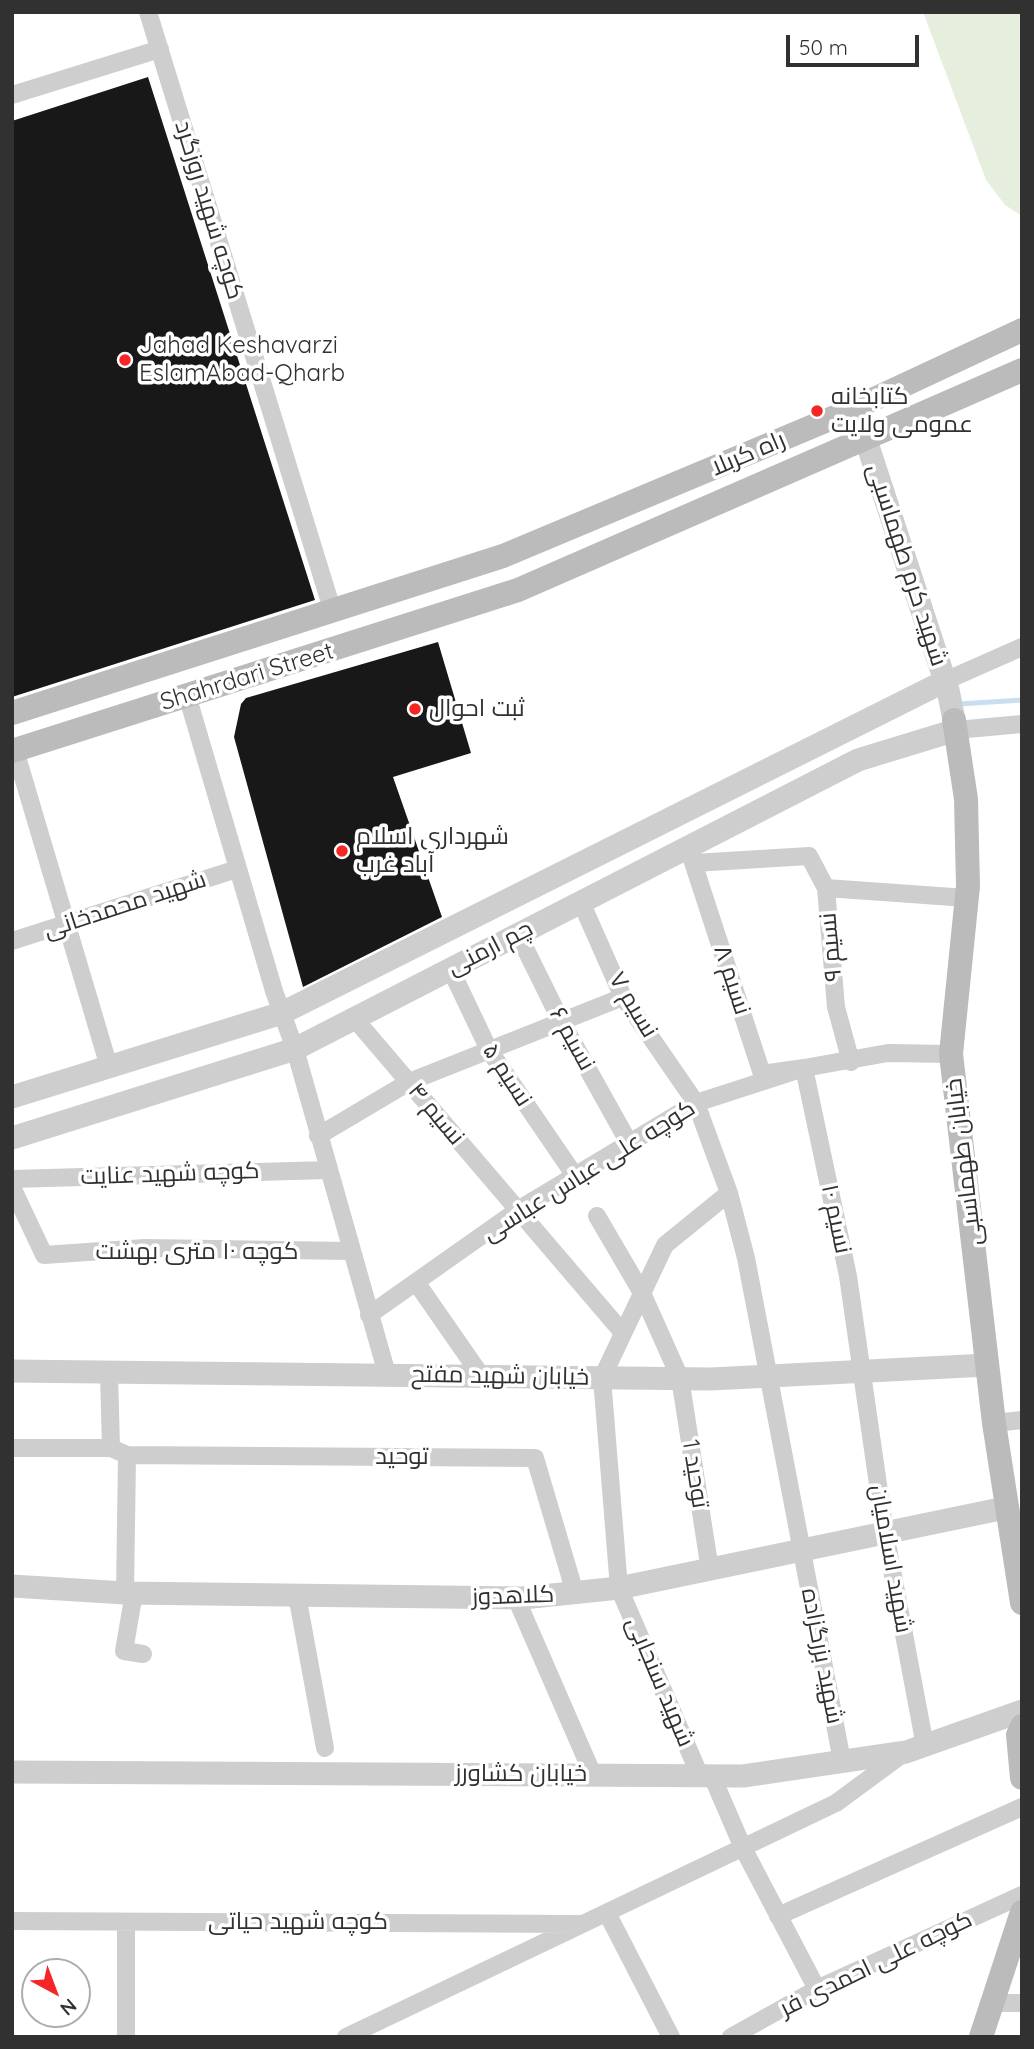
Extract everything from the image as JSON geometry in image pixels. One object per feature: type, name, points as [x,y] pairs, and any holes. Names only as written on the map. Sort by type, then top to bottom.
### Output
[{"type":"main road","name":"راه کربلا","points":[[469,567],[842,414],[1022,330]]},
{"type":"main road","name":"راه کربلا","points":[[481,602],[558,573],[1022,370]]},
{"type":"main road","points":[[545,538],[558,573]]},
{"type":"main road","name":"Shahrdari Street","points":[[12,713],[469,567]]},
{"type":"main road","points":[[469,567],[481,602]]},
{"type":"main road","name":"Shahrdari Street","points":[[14,750],[481,602]]},
{"type":"main road","name":"خیابان طهماسبی","points":[[955,725],[966,799],[967,898],[951,1054],[994,1423],[1005,1508],[1022,1603]]},
{"type":"main road","points":[[1022,1726],[1018,1735],[1022,1778]]},
{"type":"main road","points":[[981,2037],[1022,1912]]},
{"type":"street","name":"کوچه شهید روزگرد","points":[[154,14],[160,49],[332,609]]},
{"type":"street","points":[[12,95],[160,49]]},
{"type":"street","name":"شهید کرم طهماسبی","points":[[866,440],[946,686],[955,725]]},
{"type":"street","points":[[946,686],[1022,648]]},
{"type":"street","name":"چم ارمنی","points":[[12,1097],[282,1013],[946,686]]},
{"type":"street","points":[[187,695],[237,869],[295,1049],[387,1374]]},
{"type":"street","points":[[955,725],[1022,724]]},
{"type":"street","name":"چم ارمنی","points":[[12,1138],[295,1049],[581,902],[691,855],[858,760],[955,725]]},
{"type":"street","points":[[14,750],[109,1067]]},
{"type":"street","points":[[691,855],[809,856],[826,888]]},
{"type":"street","name":"نسیم ۸","points":[[691,855],[762,1074],[804,1068]]},
{"type":"street","name":"شهید محمدخانی","points":[[12,942],[237,869]]},
{"type":"street","name":"نسیم ۹","points":[[851,1062],[836,1007],[826,888],[967,898]]},
{"type":"street","name":"نسیم ۷","points":[[581,902],[623,997],[696,1103],[729,1193],[746,1258],[768,1376]]},
{"type":"street","name":"نسیم ۶","points":[[518,934],[561,1021],[629,1143]]},
{"type":"street","name":"نسیم ۵","points":[[450,968],[489,1050],[575,1176]]},
{"type":"street","points":[[318,1136],[409,1082],[623,997]]},
{"type":"street","name":"نسیم ۴","points":[[354,1018],[623,1333]]},
{"type":"street","name":"کوچه علی عباس عباسی","points":[[369,1315],[518,1210],[696,1103],[804,1068],[851,1062],[888,1053],[951,1054]]},
{"type":"street","name":"نسیم ۱۰","points":[[804,1068],[848,1276],[861,1372]]},
{"type":"street","name":"کوچه شهید عنایت","points":[[12,1179],[328,1170]]},
{"type":"street","name":"کوچه ۱۰ متری بهشت","points":[[12,1187],[44,1255],[145,1248],[350,1251]]},
{"type":"street","points":[[602,1378],[665,1245],[729,1193]]},
{"type":"street","name":"توحید 1","points":[[597,1216],[642,1293],[680,1378],[710,1570]]},
{"type":"street","points":[[416,1282],[482,1377]]},
{"type":"street","name":"خیابان شهید مفتح","points":[[12,1371],[680,1378],[987,1365]]},
{"type":"street","name":"شهید اسلامیان","points":[[861,1372],[915,1749]]},
{"type":"street","points":[[109,1373],[111,1448]]},
{"type":"street","name":"شهید بزرگزاده","points":[[768,1376],[842,1761]]},
{"type":"street","name":"شهید سنجابی","points":[[602,1378],[619,1588],[706,1776],[817,1989]]},
{"type":"street","points":[[994,1423],[1022,1420]]},
{"type":"street","points":[[12,1448],[111,1448],[127,1455],[130,1593],[124,1651],[143,1654]]},
{"type":"street","name":"توحید","points":[[127,1455],[535,1458],[575,1593]]},
{"type":"street","name":"کلاهدوز","points":[[12,1586],[130,1593],[516,1598],[619,1588],[1005,1508]]},
{"type":"street","points":[[297,1595],[325,1748]]},
{"type":"street","points":[[516,1598],[593,1774]]},
{"type":"street","name":"خیابان کشاورز","points":[[12,1772],[743,1776],[915,1749],[1022,1711]]},
{"type":"street","points":[[346,2037],[836,1803],[915,1749]]},
{"type":"street","points":[[778,1916],[1022,1807]]},
{"type":"street","name":"کوچه علی احمدی فر","points":[[731,2037],[817,1989],[1022,1895]]},
{"type":"street","points":[[607,1913],[671,2037]]},
{"type":"street","name":"کوچه شهید حیاتی","points":[[12,1921],[583,1924]]},
{"type":"street","points":[[126,1922],[126,2037]]},
{"type":"street","points":[[993,2003],[1022,2003]]},
{"type":"green space","points":[[923,12],[1022,12],[1022,216],[1005,205],[986,180]]},
{"type":"building","name":"Jahad Keshavarzi EslamAbad-Qharb","points":[[148,77],[315,600],[12,697],[12,121]]},
{"type":"building","name":"شهرداری اسلام آباد غرب","points":[[438,642],[471,753],[393,777],[442,917],[303,987],[234,737],[241,704],[246,698]]},
{"type":"waterway","points":[[959,704],[1022,700]]},
{"type":"place","name":"Jahad Keshavarzi EslamAbad-Qharb","points":[[125,360]]},
{"type":"place","name":"کتابخانه عمومی ولایت","points":[[817,411]]},
{"type":"place","name":"ثبت احوال","points":[[415,709]]},
{"type":"place","name":"شهرداری اسلام آباد غرب","points":[[342,851]]}]
